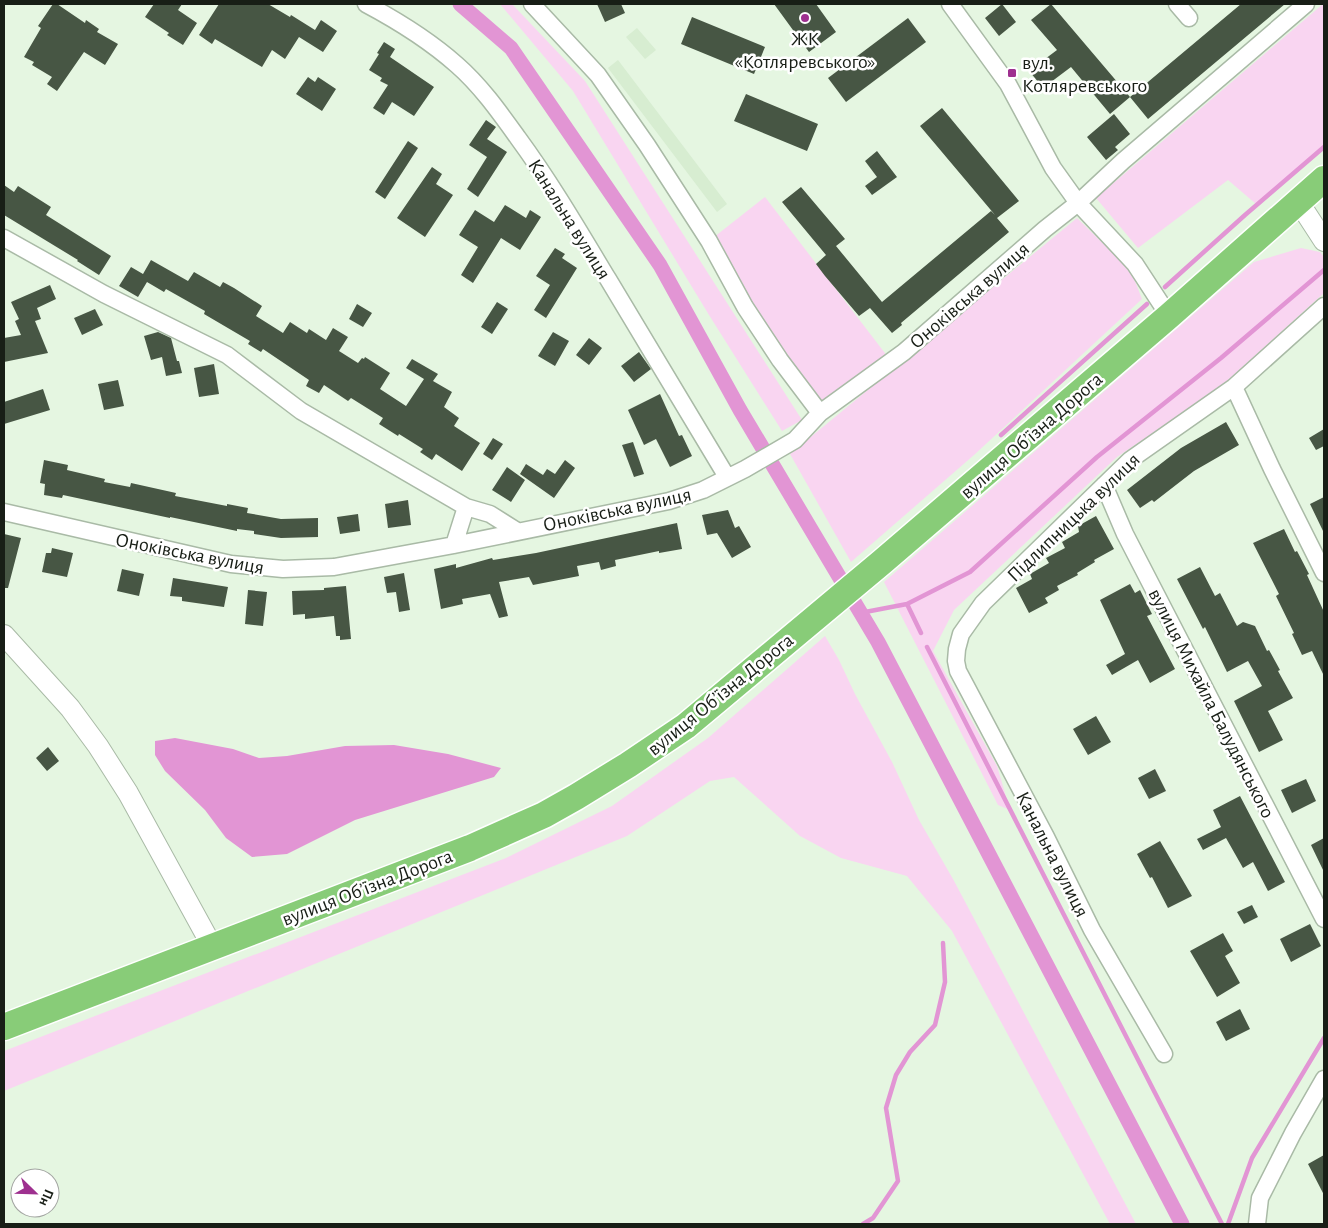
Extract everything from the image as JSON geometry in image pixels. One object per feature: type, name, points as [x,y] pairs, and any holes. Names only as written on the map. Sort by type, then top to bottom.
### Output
[{"type":"highway","name":"вулиця Обʼїзна Дорога","points":[[4,1026],[470,848],[544,815],[628,765],[686,726],[882,562],[1170,316],[1324,179]]},
{"type":"street","name":"Канальна вулиця","points":[[366,4],[386,14],[425,40],[458,66],[479,87],[507,122],[579,229],[727,477]]},
{"type":"street","points":[[532,4],[598,75],[648,146],[709,242],[745,307],[780,360],[820,413]]},
{"type":"street","points":[[950,4],[1008,84],[1052,168],[1078,203],[1135,264],[1170,316]]},
{"type":"street","points":[[1177,4],[1189,18]]},
{"type":"street","name":"Оноківська вулиця","points":[[4,512],[232,564],[283,570],[334,567],[454,545],[669,501],[703,490],[745,469],[795,440],[820,413],[904,352],[1306,4]]},
{"type":"street","points":[[1298,201],[1324,241]]},
{"type":"street","points":[[4,238],[104,294],[227,355],[301,411],[466,507],[490,514],[517,531]]},
{"type":"street","name":"Підлипницька вулиця","points":[[957,649],[961,634],[983,603],[1130,460],[1234,387],[1324,306]]},
{"type":"street","points":[[1234,387],[1272,469],[1324,573]]},
{"type":"street","name":"вулиця Михайла Балудянського","points":[[1104,485],[1125,534],[1324,920]]},
{"type":"street","points":[[454,545],[466,507]]},
{"type":"street","points":[[4,635],[70,708],[98,746],[128,793],[212,946]]},
{"type":"street","name":"Канальна вулиця","points":[[957,649],[956,661],[958,671],[1046,837],[1092,930],[1164,1054]]},
{"type":"street","points":[[1257,1224],[1260,1198],[1293,1133],[1324,1079]]},
{"type":"shaded area","points":[[500,4],[512,4],[585,81],[802,420],[782,431],[573,91]]},
{"type":"shaded area","points":[[1323,4],[1324,146],[1256,204],[1228,180],[1138,248],[1096,198]]},
{"type":"shaded area","points":[[637,28],[656,50],[645,59],[626,37]]},
{"type":"shaded area","points":[[618,60],[727,204],[717,212],[608,68]]},
{"type":"shaded area","points":[[765,197],[891,361],[820,413],[709,241]]},
{"type":"shaded area","points":[[1077,218],[1131,271],[1142,299],[974,455],[851,562],[790,454]]},
{"type":"shaded area","points":[[1301,248],[1320,252],[1324,257],[1324,293],[1217,390],[1117,457],[954,610],[933,651],[997,766],[1010,810],[998,805],[884,582],[1254,262]]},
{"type":"shaded area","points":[[825,636],[892,762],[919,820],[953,879],[1136,1224],[1110,1224],[952,931],[907,876],[841,858],[800,836],[734,777],[710,781],[627,836],[4,1091],[4,1051],[506,858],[612,806],[708,738]]},
{"type":"shaded area","points":[[175,738],[233,749],[259,758],[287,756],[345,746],[394,745],[448,754],[501,768],[494,777],[355,820],[287,854],[252,857],[226,838],[205,810],[165,771],[155,755],[155,741]]},
{"type":"building","points":[[53,4],[57,4],[85,23],[86,20],[99,29],[97,32],[118,44],[105,65],[84,52],[57,91],[47,84],[52,77],[32,65],[34,62],[24,57],[41,28],[38,26]]},
{"type":"building","points":[[154,4],[182,4],[178,10],[197,23],[183,45],[145,17]]},
{"type":"building","points":[[219,4],[268,4],[290,17],[291,15],[315,30],[321,20],[337,31],[323,52],[299,37],[285,59],[272,50],[262,67],[215,39],[212,44],[199,35]]},
{"type":"building","points":[[597,4],[621,4],[625,13],[605,22]]},
{"type":"building","name":"ЖК «Котляревського»","points":[[774,4],[816,4],[836,32],[809,52]]},
{"type":"building","points":[[1002,4],[1016,22],[999,36],[985,18]]},
{"type":"building","points":[[1051,4],[1130,97],[1110,114],[1071,67],[1043,88],[1030,72],[1057,50],[1031,20]]},
{"type":"building","points":[[1241,4],[1285,4],[1148,119],[1130,97]]},
{"type":"building","points":[[692,17],[765,47],[754,74],[681,44]]},
{"type":"building","points":[[908,18],[926,42],[846,102],[828,78]]},
{"type":"building","points":[[384,42],[395,49],[390,57],[434,87],[414,116],[392,102],[384,115],[373,108],[388,85],[380,81],[382,78],[369,70]]},
{"type":"building","points":[[308,77],[315,82],[318,77],[336,89],[322,111],[296,94]]},
{"type":"building","points":[[746,94],[818,124],[807,151],[734,121]]},
{"type":"building","points":[[942,108],[1019,201],[997,218],[1009,232],[901,323],[902,325],[892,333],[870,308],[859,316],[825,276],[816,264],[826,255],[782,202],[801,187],[845,239],[836,246],[882,302],[991,211],[995,215],[920,126]]},
{"type":"building","points":[[1114,114],[1130,134],[1115,147],[1118,150],[1106,160],[1087,137]]},
{"type":"building","points":[[486,120],[496,127],[487,139],[507,152],[478,197],[467,189],[487,157],[469,145]]},
{"type":"building","points":[[408,141],[418,148],[385,199],[375,192]]},
{"type":"building","points":[[877,151],[897,177],[872,195],[865,186],[877,177],[865,161]]},
{"type":"building","points":[[432,167],[442,174],[436,184],[453,195],[425,237],[397,218]]},
{"type":"building","points":[[4,185],[14,192],[18,186],[51,207],[46,215],[111,256],[99,275],[4,215]]},
{"type":"building","points":[[505,205],[526,218],[530,210],[541,217],[520,250],[501,238],[473,283],[461,275],[478,247],[459,235],[475,210],[494,222]]},
{"type":"building","points":[[555,248],[565,254],[562,258],[577,268],[546,318],[534,310],[550,285],[536,276]]},
{"type":"building","points":[[151,260],[188,281],[194,272],[220,287],[223,282],[234,288],[262,306],[256,316],[283,333],[290,322],[307,333],[309,329],[326,340],[333,328],[348,337],[339,351],[358,363],[365,357],[390,373],[380,389],[406,406],[424,379],[406,368],[412,359],[438,374],[433,381],[452,392],[444,407],[459,418],[454,426],[480,443],[462,471],[436,454],[432,460],[420,452],[423,449],[379,424],[383,418],[351,398],[348,401],[324,385],[319,393],[306,386],[309,380],[263,349],[261,352],[248,344],[250,341],[204,314],[205,311],[166,289],[164,292],[147,282],[138,297],[119,286],[131,267],[143,274]]},
{"type":"building","points":[[50,285],[56,299],[37,308],[41,319],[35,321],[48,353],[4,362],[4,338],[21,335],[15,321],[19,319],[11,302]]},
{"type":"building","points":[[497,302],[508,309],[492,334],[481,327]]},
{"type":"building","points":[[357,304],[372,313],[363,327],[349,319]]},
{"type":"building","points":[[95,309],[103,325],[82,335],[74,318]]},
{"type":"building","points":[[158,332],[171,338],[182,373],[166,376],[162,357],[151,360],[144,336]]},
{"type":"building","points":[[553,332],[569,341],[555,366],[538,356]]},
{"type":"building","points":[[589,338],[602,348],[589,365],[576,355]]},
{"type":"building","points":[[639,352],[651,369],[634,382],[621,366]]},
{"type":"building","points":[[214,364],[219,394],[199,397],[194,368]]},
{"type":"building","points":[[118,380],[124,406],[104,410],[98,384]]},
{"type":"building","points":[[43,389],[50,410],[4,424],[4,402]]},
{"type":"building","points":[[660,394],[679,436],[682,435],[692,456],[670,467],[656,439],[644,445],[628,410]]},
{"type":"building","points":[[1226,422],[1239,445],[1194,471],[1154,502],[1152,500],[1140,508],[1127,490],[1181,448]]},
{"type":"building","points":[[1324,429],[1324,446],[1316,450],[1309,438]]},
{"type":"building","points":[[493,438],[503,444],[492,460],[483,454]]},
{"type":"building","points":[[633,442],[644,474],[634,477],[622,445]]},
{"type":"building","points":[[44,460],[68,465],[67,470],[105,479],[104,482],[130,487],[131,483],[176,493],[175,496],[248,508],[247,513],[281,519],[318,518],[318,537],[281,538],[254,534],[254,531],[237,529],[237,531],[63,495],[62,498],[44,495],[45,484],[40,483]]},
{"type":"building","points":[[565,460],[575,468],[554,498],[520,474],[526,464],[543,475],[547,469],[555,474]]},
{"type":"building","points":[[507,467],[525,480],[511,502],[492,490]]},
{"type":"building","points":[[1324,497],[1324,533],[1310,504]]},
{"type":"building","points":[[408,500],[411,525],[388,528],[385,504]]},
{"type":"building","points":[[728,510],[735,528],[739,526],[751,547],[732,558],[717,533],[707,535],[702,515]]},
{"type":"building","points":[[358,514],[360,531],[340,534],[337,517]]},
{"type":"building","points":[[1096,516],[1114,549],[1094,560],[1095,562],[1077,573],[1078,575],[1057,586],[1059,590],[1045,598],[1048,603],[1029,613],[1016,588],[1032,579],[1030,574],[1049,563],[1046,558],[1065,548],[1062,542],[1079,532],[1078,526]]},
{"type":"building","points":[[677,523],[682,549],[659,553],[659,551],[615,560],[616,566],[601,570],[599,562],[577,566],[579,576],[533,585],[529,577],[499,582],[508,616],[499,618],[490,594],[462,599],[463,604],[441,609],[434,569],[456,564],[456,568],[492,558],[493,560],[536,553]]},
{"type":"building","points":[[1284,529],[1295,552],[1297,551],[1309,574],[1307,575],[1324,612],[1324,676],[1312,651],[1302,655],[1292,634],[1294,633],[1276,596],[1279,594],[1253,543]]},
{"type":"building","points":[[4,534],[21,538],[8,588],[4,588]]},
{"type":"building","points":[[52,548],[73,553],[67,577],[42,572],[46,553],[51,553]]},
{"type":"building","points":[[1200,567],[1215,596],[1220,593],[1237,626],[1243,622],[1255,626],[1267,651],[1269,650],[1280,670],[1278,671],[1293,698],[1268,711],[1283,740],[1259,752],[1234,701],[1262,686],[1248,661],[1227,672],[1205,627],[1203,629],[1177,579]]},
{"type":"building","points":[[122,569],[144,574],[139,596],[117,591]]},
{"type":"building","points":[[404,573],[410,610],[399,612],[396,592],[387,593],[384,577]]},
{"type":"building","points":[[173,578],[228,587],[224,607],[182,601],[182,597],[170,596]]},
{"type":"building","points":[[1130,584],[1135,593],[1140,590],[1152,614],[1147,616],[1175,669],[1150,683],[1138,660],[1112,675],[1106,665],[1125,654],[1100,600]]},
{"type":"building","points":[[346,586],[351,639],[340,640],[340,636],[336,636],[334,616],[305,619],[305,614],[293,615],[292,591],[324,590],[324,588]]},
{"type":"building","points":[[248,590],[267,592],[263,626],[245,624]]},
{"type":"building","points":[[1096,716],[1111,742],[1088,755],[1073,729]]},
{"type":"building","points":[[48,747],[59,761],[47,771],[36,758]]},
{"type":"building","points":[[1155,769],[1166,791],[1149,799],[1138,778]]},
{"type":"building","points":[[1306,779],[1316,801],[1292,813],[1281,790]]},
{"type":"building","points":[[1240,796],[1285,882],[1268,891],[1253,862],[1243,868],[1226,838],[1203,850],[1197,839],[1221,827],[1213,810]]},
{"type":"building","points":[[1324,838],[1324,872],[1311,845]]},
{"type":"building","points":[[1160,841],[1192,896],[1168,908],[1152,877],[1150,878],[1137,854]]},
{"type":"building","points":[[1252,905],[1258,917],[1244,924],[1237,912]]},
{"type":"building","points":[[1310,924],[1321,946],[1291,962],[1280,939]]},
{"type":"building","points":[[1223,933],[1233,951],[1225,956],[1240,983],[1217,997],[1190,951]]},
{"type":"building","points":[[1240,1009],[1250,1029],[1226,1041],[1216,1022]]},
{"type":"building","points":[[1324,1155],[1324,1195],[1308,1164]]},
{"type":"waterway","points":[[460,4],[511,48],[660,265],[740,410],[878,642],[1182,1224]]},
{"type":"waterway","points":[[1165,287],[1324,147]]},
{"type":"waterway","points":[[860,613],[907,604],[970,572],[1097,457],[1221,358],[1324,270]]},
{"type":"waterway","points":[[1001,435],[1147,304]]},
{"type":"waterway","points":[[907,604],[921,633]]},
{"type":"waterway","points":[[927,647],[1222,1224]]},
{"type":"waterway","points":[[863,1224],[873,1218],[898,1181],[886,1108],[896,1075],[910,1052],[935,1025],[945,982],[943,943]]},
{"type":"waterway","points":[[1228,1224],[1252,1158],[1324,1038]]},
{"type":"place","name":"ЖК «Котляревського»","points":[[805,18]]},
{"type":"place","name":"вул. Котляревського","points":[[1012,73]]}]
